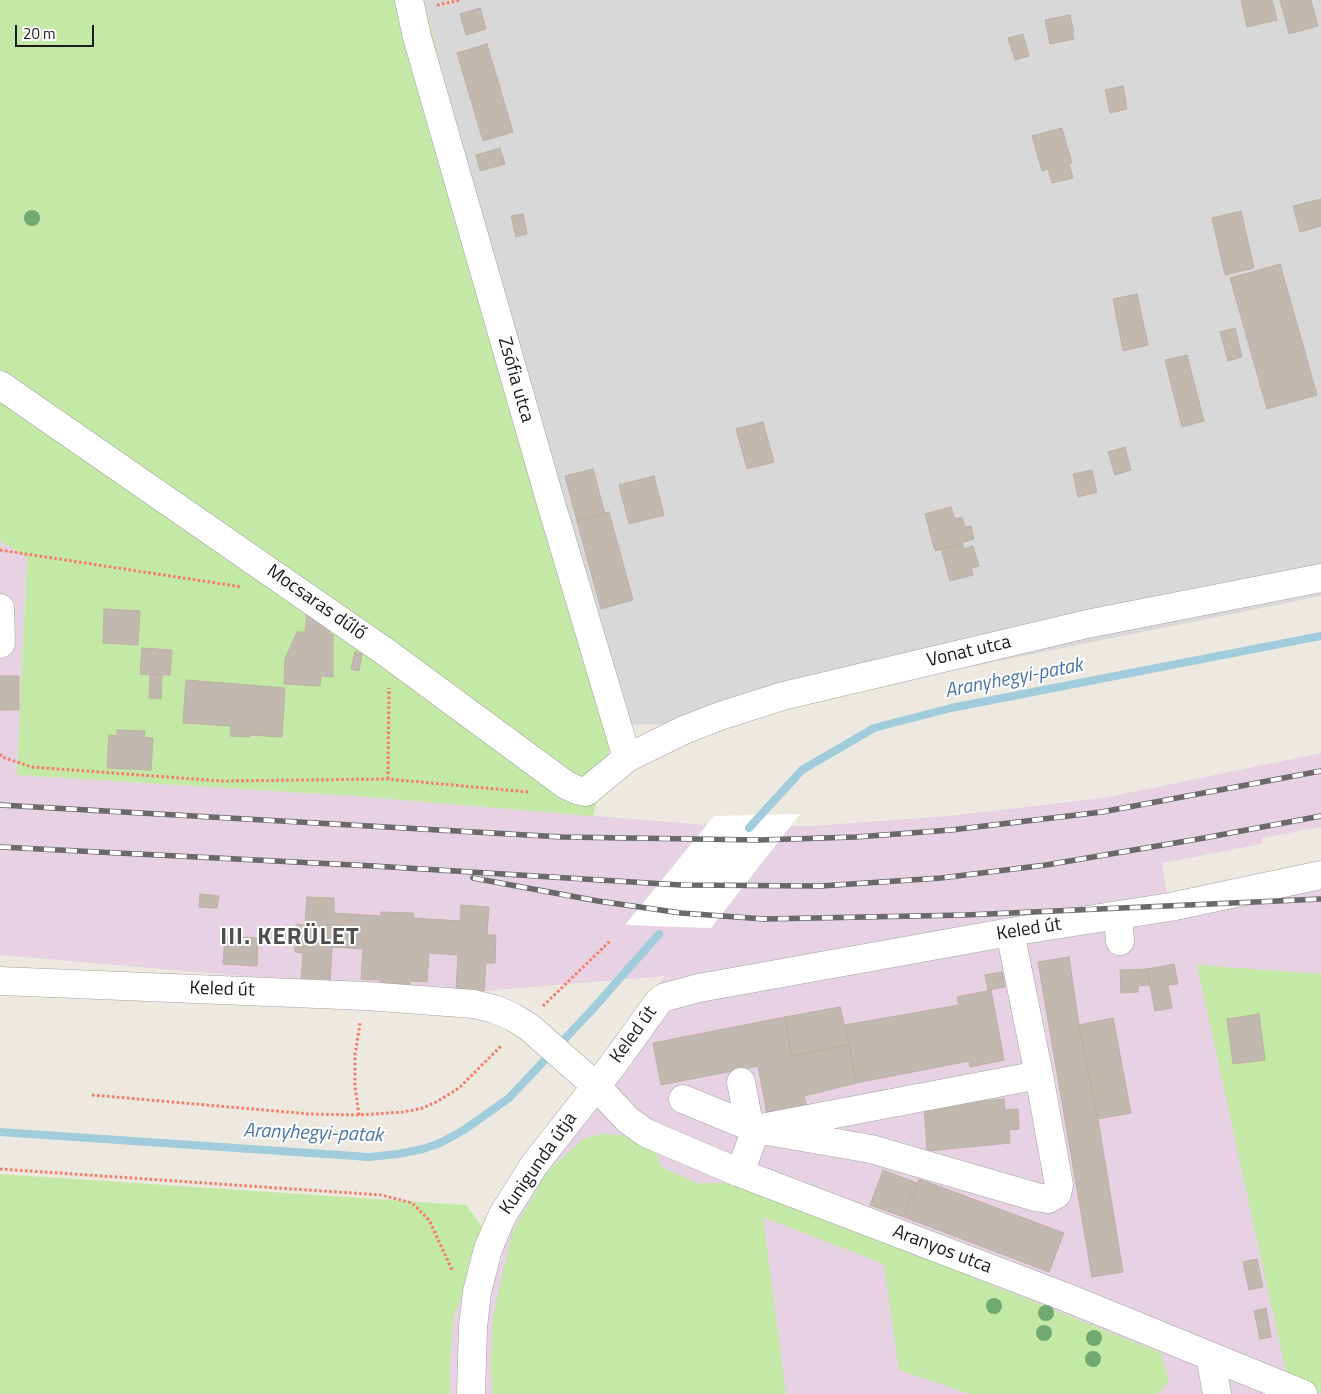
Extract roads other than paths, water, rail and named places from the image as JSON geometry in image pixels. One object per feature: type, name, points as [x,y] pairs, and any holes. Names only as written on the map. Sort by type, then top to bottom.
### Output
[{"type":"street","name":"Zsófia utca","points":[[409,0],[417,37],[550,500],[627,758]]},
{"type":"street","name":"Mocsaras dűlő","points":[[0,385],[387,653],[566,785],[586,792],[627,758]]},
{"type":"street","name":"Vonat utca","points":[[627,758],[684,730],[720,716],[783,696],[1087,624],[1321,578]]},
{"type":"street","points":[[0,608],[0,644]]},
{"type":"street","name":"Keled út","points":[[0,981],[366,996],[485,1006],[503,1012],[527,1026],[596,1086],[659,1001],[665,997],[699,988],[1010,932],[1119,928],[1170,907],[1321,875]]},
{"type":"street","points":[[683,1099],[753,1127],[871,1149],[1048,1199],[1058,1194],[1059,1185],[1040,1075],[1010,932]]},
{"type":"street","points":[[753,1127],[1040,1075]]},
{"type":"street","points":[[740,1173],[753,1127],[741,1082]]},
{"type":"street","name":"Aranyos utca","points":[[596,1086],[628,1120],[646,1133],[740,1173],[1068,1298],[1303,1394]]},
{"type":"street","name":"Kunigunda útja","points":[[471,1394],[474,1307],[482,1269],[494,1231],[534,1165],[596,1086]]},
{"type":"street","points":[[1210,1356],[1217,1394]]},
{"type":"waterway","name":"Aranyhegyi-patak","points":[[749,828],[802,770],[874,728],[951,708],[1321,636]]},
{"type":"waterway","name":"Aranyhegyi-patak","points":[[0,1132],[369,1157],[423,1149],[440,1143],[464,1130],[509,1098],[591,1011],[659,934]]},
{"type":"railway","points":[[0,805],[562,837],[759,840],[856,837],[951,830],[1102,812],[1321,771]]},
{"type":"railway","points":[[0,847],[374,866],[681,885],[821,886],[941,878],[1046,865],[1321,816]]},
{"type":"railway","points":[[473,878],[598,901],[681,913],[764,919],[966,915],[1321,899]]},
{"type":"district","name":"III. KERÜLET","points":[[290,938]]}]
